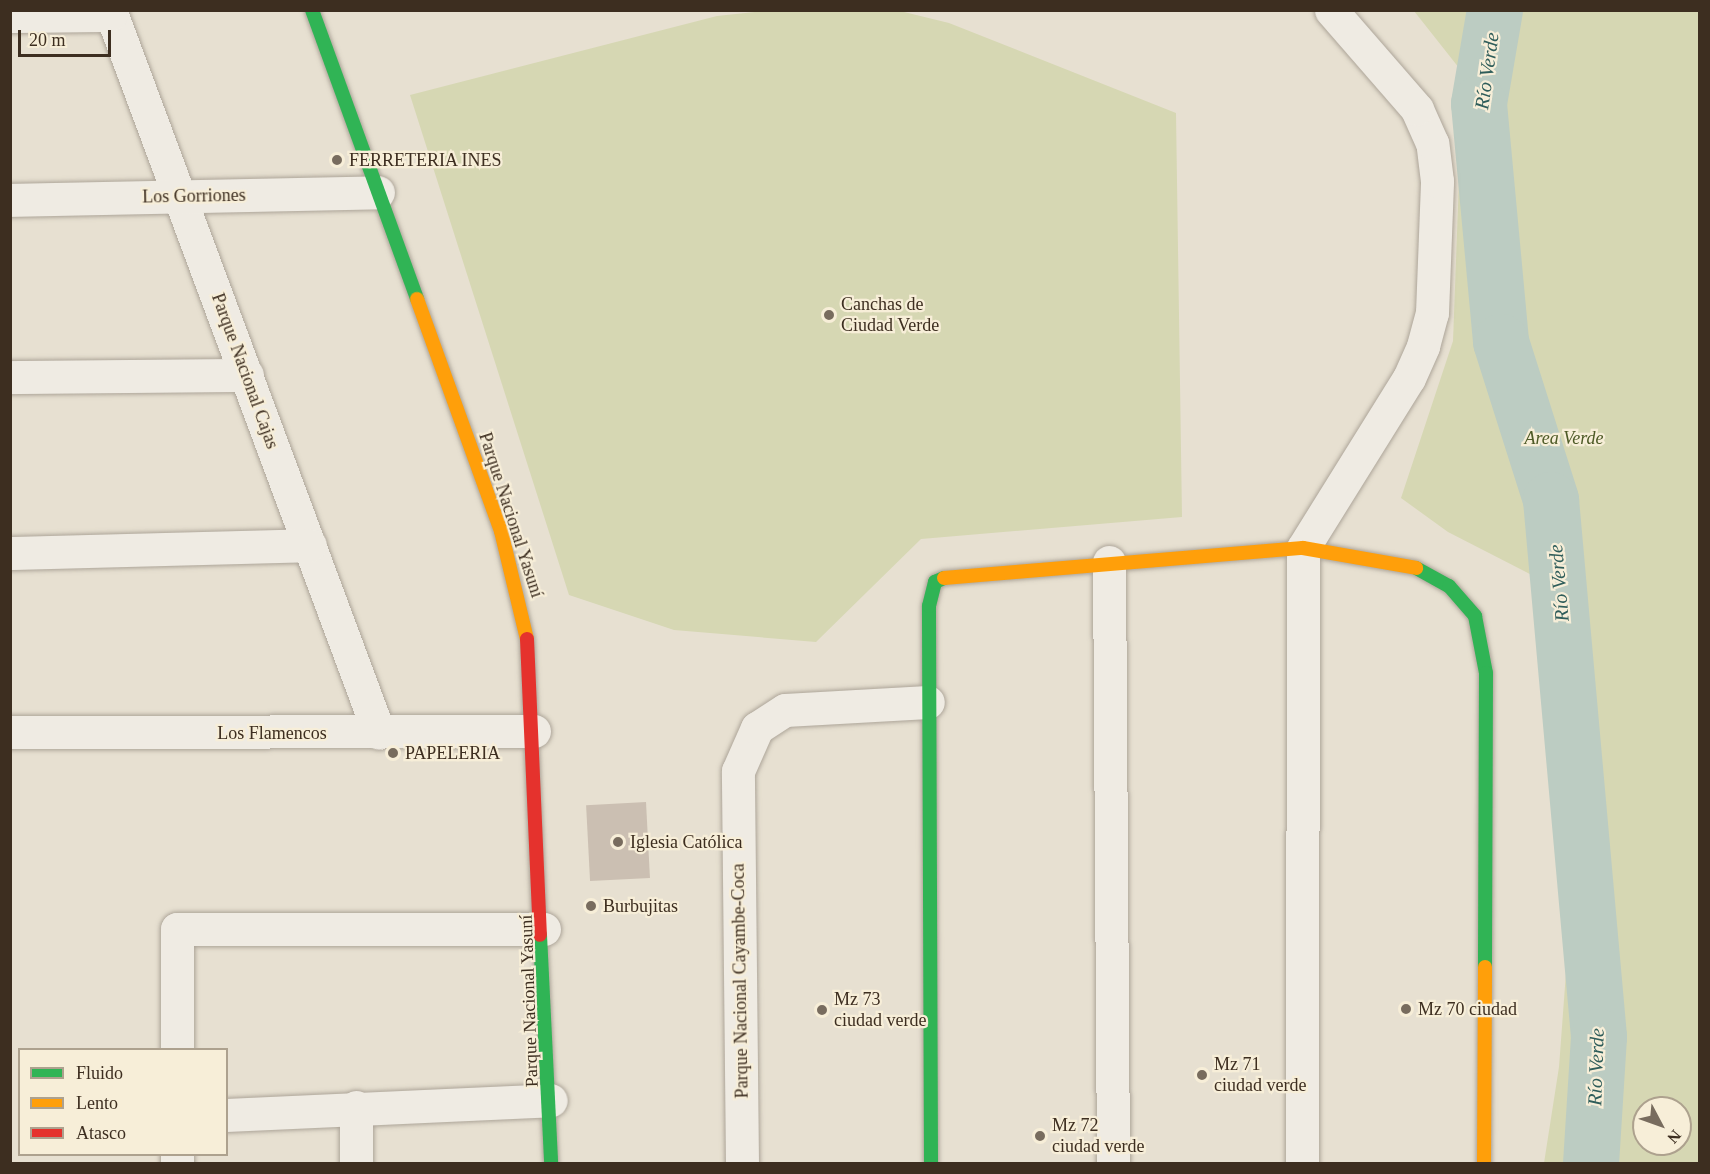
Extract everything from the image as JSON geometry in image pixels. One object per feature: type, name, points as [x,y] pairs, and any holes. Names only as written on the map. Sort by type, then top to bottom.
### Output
[{"type":"street","name":"Parque Nacional Yasuní","points":[[312,10],[501,531],[526,619],[544,929],[551,1100],[550,1164]]},
{"type":"street","points":[[1302,1164],[1303,548],[1409,378],[1432,313],[1437,181],[1432,143],[1417,109],[1331,10]]},
{"type":"street","points":[[10,16],[110,13]]},
{"type":"street","name":"Parque Nacional Cajas","points":[[110,13],[181,197],[379,733]]},
{"type":"street","name":"Los Gorriones","points":[[10,201],[378,192]]},
{"type":"street","points":[[10,377],[247,375]]},
{"type":"street","points":[[10,552],[310,545]]},
{"type":"street","points":[[931,1164],[928,702],[929,606],[935,582],[955,574],[1303,548],[1413,566],[1449,586],[1475,616],[1486,673],[1484,1164]]},
{"type":"street","points":[[1109,562],[1113,1164]]},
{"type":"street","name":"Parque Nacional Cayambe-Coca","points":[[742,1164],[738,771],[757,728],[785,710],[928,702]]},
{"type":"street","name":"Los Flamencos","points":[[10,732],[534,731]]},
{"type":"street","points":[[177,1048],[177,929],[544,929]]},
{"type":"street","points":[[228,1115],[356,1107],[551,1100]]},
{"type":"street","points":[[356,1107],[356,1164]]},
{"type":"green space","name":"Canchas de Ciudad Verde","points":[[773,10],[900,11],[949,23],[1176,113],[1182,517],[921,539],[816,642],[674,630],[569,595],[410,95],[717,16]]},
{"type":"green space","name":"Area Verde","points":[[1414,11],[1699,11],[1699,1163],[1544,1163],[1559,1067],[1580,784],[1561,590],[1448,532],[1401,498],[1453,341],[1463,73]]},
{"type":"building","name":"Iglesia Católica","points":[[646,802],[650,878],[590,881],[586,805]]},
{"type":"waterway","name":"Río Verde","points":[[1495,10],[1479,104],[1501,342],[1551,500],[1599,1037],[1591,1164]]},
{"type":"traffic: fast","points":[[312,10],[417,299]]},
{"type":"traffic: fast","points":[[1416,568],[1449,586],[1475,616],[1486,673],[1485,967]]},
{"type":"traffic: fast","points":[[931,1164],[929,606],[935,582],[944,578]]},
{"type":"traffic: fast","points":[[540,935],[551,1164]]},
{"type":"traffic: slow","points":[[417,299],[501,531],[527,639]]},
{"type":"traffic: slow","points":[[944,578],[1303,548],[1416,568]]},
{"type":"traffic: slow","points":[[1484,1164],[1485,967]]},
{"type":"traffic: jam","points":[[527,639],[540,935]]},
{"type":"place","name":"FERRETERIA INES","points":[[337,160]]},
{"type":"place","name":"Canchas de Ciudad Verde","points":[[829,315]]},
{"type":"place","name":"PAPELERIA","points":[[393,753]]},
{"type":"place","name":"Iglesia Católica","points":[[618,842]]},
{"type":"place","name":"Burbujitas","points":[[591,906]]},
{"type":"place","name":"Mz 70 ciudad","points":[[1406,1009]]},
{"type":"place","name":"Mz 73 ciudad verde","points":[[822,1010]]},
{"type":"place","name":"Mz 71 ciudad verde","points":[[1202,1075]]},
{"type":"place","name":"Mz 72 ciudad verde","points":[[1040,1136]]}]
